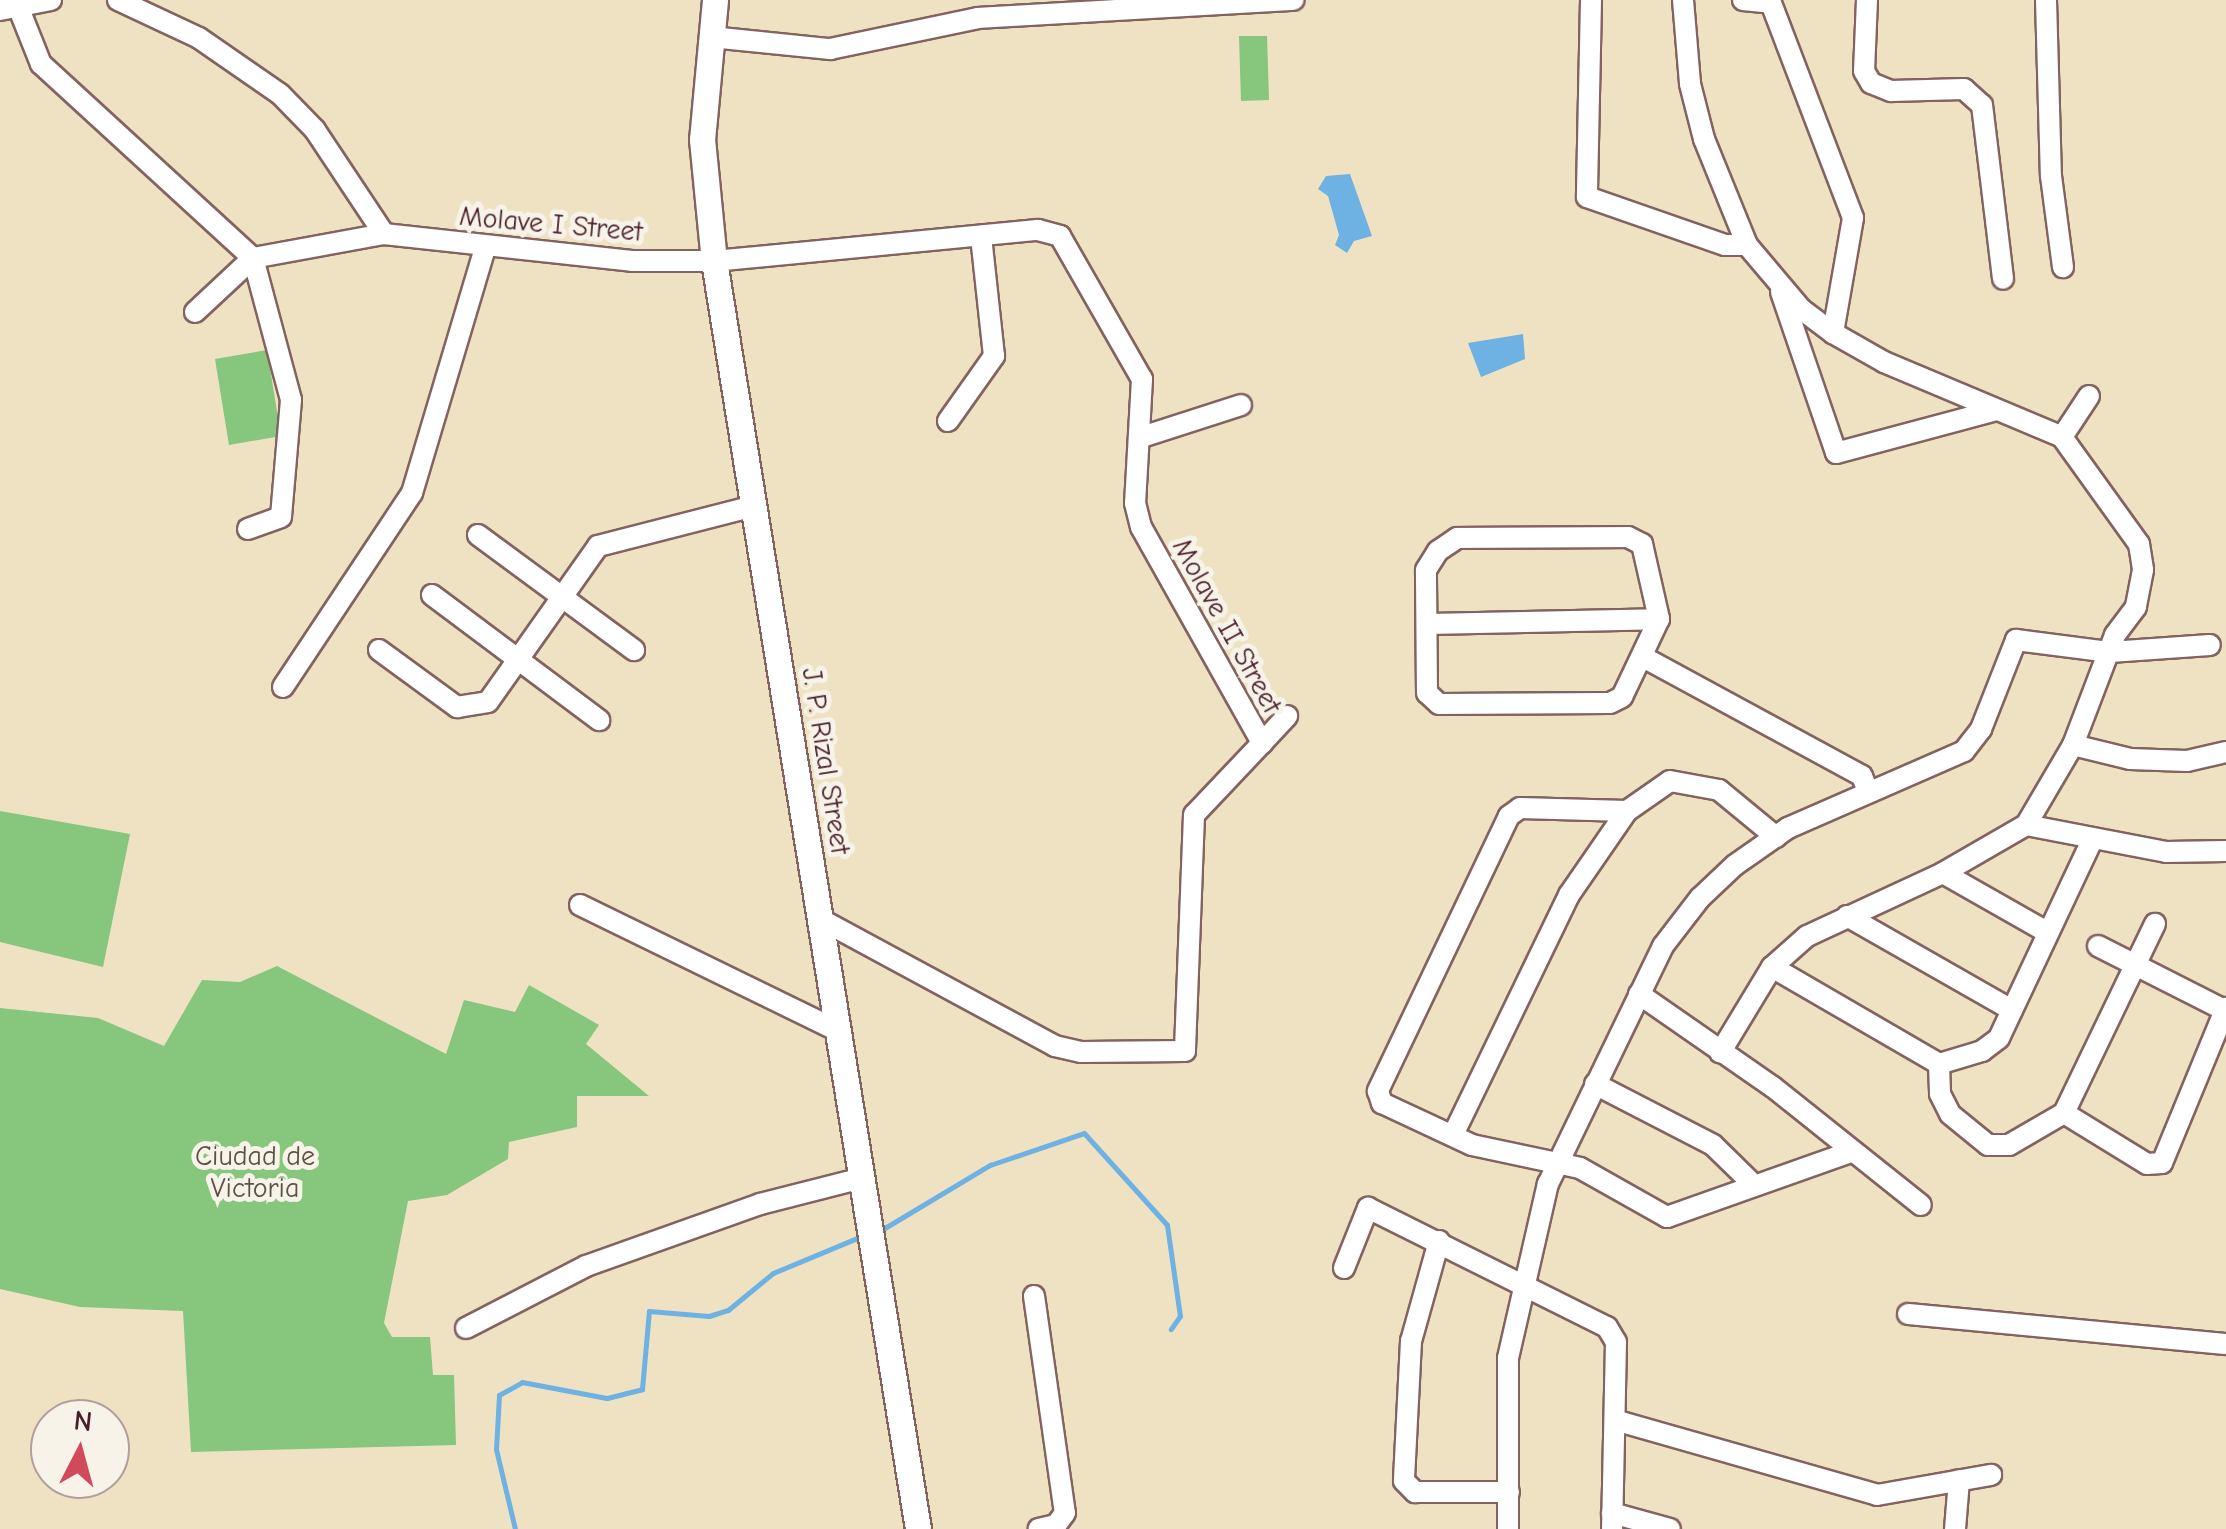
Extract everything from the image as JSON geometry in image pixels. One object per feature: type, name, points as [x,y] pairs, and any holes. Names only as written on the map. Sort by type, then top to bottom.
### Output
[{"type":"main road","name":"J. P. Rizal Street","points":[[715,0],[702,139],[714,261],[918,1529]]},
{"type":"street","points":[[51,0],[8,7],[41,64],[253,258],[291,400],[281,517],[248,530]]},
{"type":"street","points":[[118,0],[198,38],[280,94],[314,130],[384,234]]},
{"type":"street","points":[[711,37],[830,49],[978,18],[1293,0]]},
{"type":"street","points":[[1592,0],[1587,197],[1725,245],[1747,245]]},
{"type":"street","points":[[1683,0],[1690,84],[1704,139],[1747,245],[1801,310],[1833,333],[1994,410],[2062,437],[2139,544],[2136,607],[2110,652],[2074,746],[2026,825],[1944,873],[1806,936],[1772,967],[1720,1053]]},
{"type":"street","points":[[1743,0],[1772,3],[1853,218],[1833,333]]},
{"type":"street","points":[[1866,0],[1864,71],[1871,83],[1891,91],[1964,88],[1982,105],[2003,279]]},
{"type":"street","points":[[2046,0],[2052,176],[2063,267]]},
{"type":"street","name":"Molave II Street","points":[[714,261],[1038,230],[1060,236],[1134,358],[1142,379],[1142,436],[1135,503],[1141,527],[1262,743],[1194,815],[1185,1050],[1080,1052],[1055,1046],[822,920]]},
{"type":"street","name":"Molave I Street","points":[[253,258],[384,234],[485,248],[714,261]]},
{"type":"street","points":[[948,422],[994,356],[981,236]]},
{"type":"street","points":[[283,687],[412,494],[485,248]]},
{"type":"street","points":[[196,312],[253,258]]},
{"type":"street","points":[[1776,280],[1836,453],[1994,410]]},
{"type":"street","points":[[2062,437],[2089,396]]},
{"type":"street","points":[[1142,436],[1241,406]]},
{"type":"street","points":[[379,650],[457,707],[488,702],[568,597],[598,546],[754,506]]},
{"type":"street","points":[[478,535],[568,597],[634,650]]},
{"type":"street","points":[[1628,536],[1642,544],[1659,619],[1622,697],[1610,703],[1439,704],[1427,693],[1426,570],[1457,538],[1628,536]]},
{"type":"street","points":[[432,595],[599,720]]},
{"type":"street","points":[[1427,624],[1659,619]]},
{"type":"street","points":[[1508,1529],[1508,1358],[1556,1163],[1663,946],[1700,898],[1776,838],[1868,792],[1964,751],[1981,729],[2016,640],[2110,652],[2210,646]]},
{"type":"street","points":[[1643,656],[1862,776],[1868,792]]},
{"type":"street","points":[[1262,743],[1286,716]]},
{"type":"street","points":[[2074,746],[2130,759],[2187,760],[2226,752]]},
{"type":"street","points":[[1453,1135],[1568,896],[1627,811],[1670,781],[1720,790],[1776,838]]},
{"type":"street","points":[[1627,811],[1520,808],[1509,816],[1378,1090],[1382,1103],[1453,1135],[1580,1168],[1667,1217],[1853,1151]]},
{"type":"street","points":[[2026,825],[2166,852],[2226,851]]},
{"type":"street","points":[[1772,967],[1940,1064],[1982,1051],[1998,1038],[2092,840]]},
{"type":"street","points":[[1944,873],[2047,932]]},
{"type":"street","points":[[580,905],[840,1032]]},
{"type":"street","points":[[1847,916],[2012,1010]]},
{"type":"street","points":[[1940,1064],[1940,1094],[1950,1114],[1988,1145],[2009,1145],[2064,1113],[2156,924]]},
{"type":"street","points":[[2064,1113],[2147,1164],[2162,1164],[2224,1009],[2098,946]]},
{"type":"street","points":[[1640,994],[1720,1053],[1773,1086],[1921,1205]]},
{"type":"street","points":[[1595,1084],[1713,1145],[1754,1186]]},
{"type":"street","points":[[466,1328],[586,1266],[760,1204],[864,1190]]},
{"type":"street","points":[[1344,1268],[1368,1208],[1607,1328],[1616,1342],[1618,1421],[1612,1521],[1670,1529]]},
{"type":"street","points":[[1439,1241],[1411,1340],[1404,1480],[1415,1492],[1509,1492]]},
{"type":"street","points":[[1034,1296],[1065,1513],[1056,1525],[1038,1529]]},
{"type":"street","points":[[1908,1314],[2226,1344]]},
{"type":"street","points":[[1618,1421],[1848,1490],[1877,1494],[1992,1475]]},
{"type":"street","points":[[1955,1529],[1960,1480]]},
{"type":"green space","points":[[1239,36],[1267,36],[1269,100],[1241,101]]},
{"type":"green space","points":[[267,350],[281,436],[229,445],[215,359]]},
{"type":"green space","points":[[0,811],[130,834],[103,967],[0,942]]},
{"type":"green space","name":"Ciudad de Victoria","points":[[277,966],[446,1054],[464,1000],[515,1012],[529,985],[599,1025],[586,1044],[649,1096],[577,1096],[577,1127],[509,1142],[508,1159],[447,1195],[408,1201],[384,1323],[392,1337],[430,1337],[433,1375],[454,1375],[456,1445],[191,1452],[183,1311],[80,1307],[0,1289],[0,1008],[98,1018],[164,1046],[202,980],[240,982]]},
{"type":"water","points":[[1350,174],[1372,236],[1354,241],[1347,253],[1335,245],[1339,235],[1328,196],[1318,189],[1326,176]]},
{"type":"water","points":[[1523,334],[1525,359],[1481,377],[1468,343]]},
{"type":"waterway","points":[[878,1232],[990,1165],[1084,1133],[1167,1225],[1180,1316],[1171,1329]]},
{"type":"waterway","points":[[515,1529],[496,1449],[499,1395],[522,1382],[607,1398],[642,1389],[649,1311],[709,1316],[728,1310],[773,1273],[862,1236]]}]
